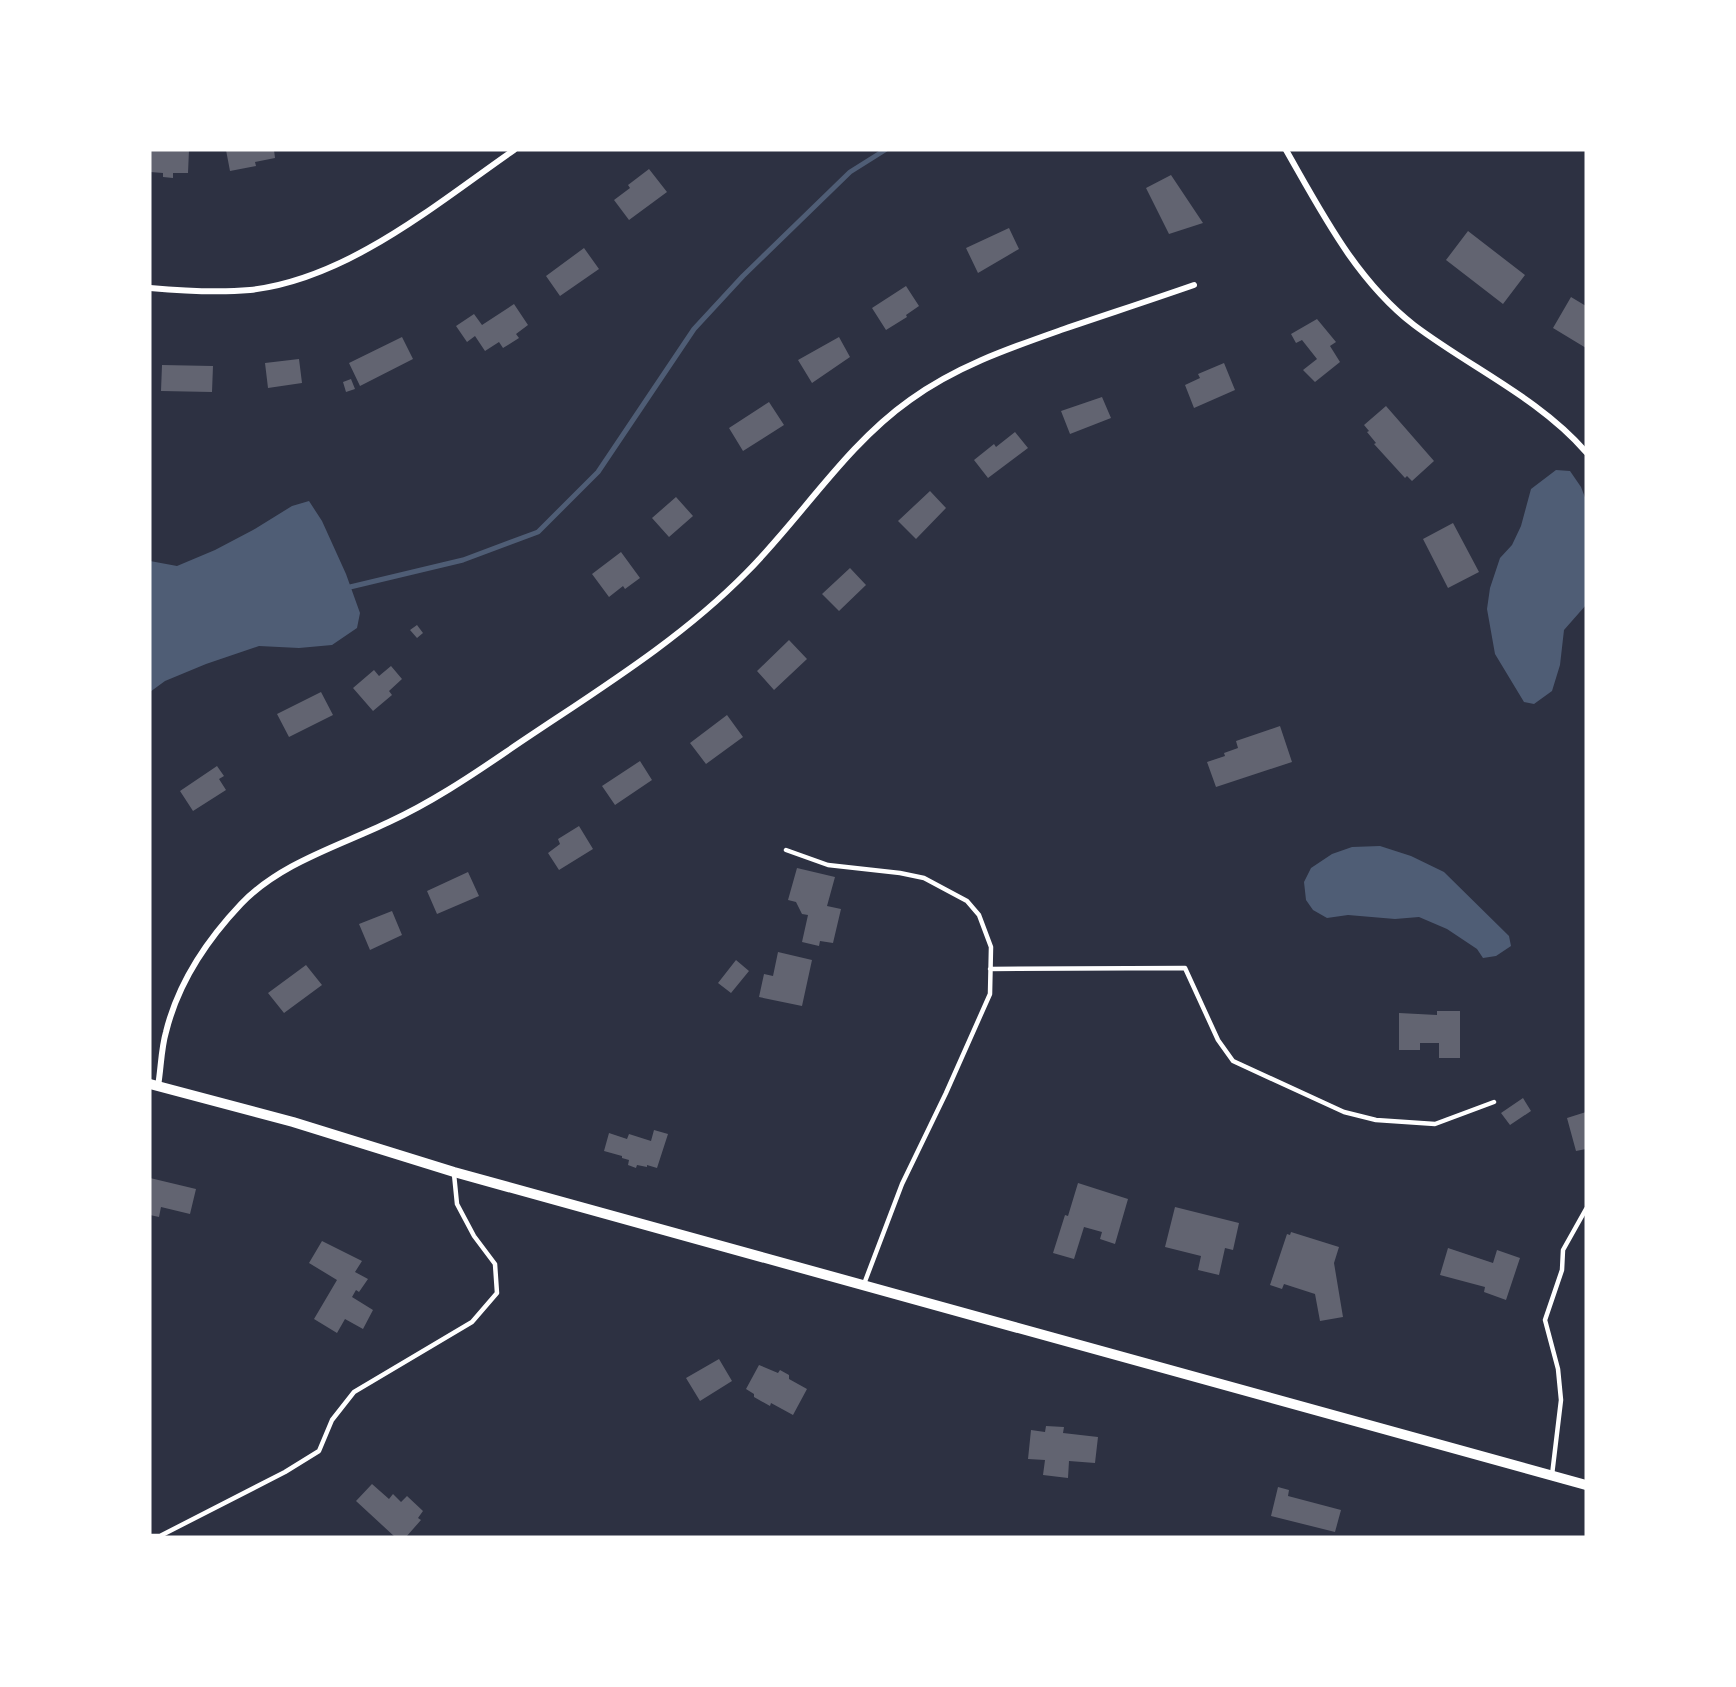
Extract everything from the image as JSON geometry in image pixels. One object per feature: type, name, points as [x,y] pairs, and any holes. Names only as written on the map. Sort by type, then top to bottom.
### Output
[{"type":"street","points":[[150,288],[200,292],[251,290],[314,274],[394,233],[514,150]]},
{"type":"street","points":[[1286,150],[1337,240],[1372,284],[1412,323],[1451,352],[1532,403],[1574,438],[1586,452]]},
{"type":"street","points":[[1194,285],[1000,351],[954,372],[919,394],[883,421],[857,446],[781,536],[745,574],[669,640],[460,784],[393,820],[294,865],[251,895],[211,937],[183,983],[165,1033],[154,1085],[294,1122],[454,1172],[1586,1485]]},
{"type":"lane","points":[[786,850],[828,865],[924,878],[967,901],[979,915],[991,947],[990,994],[902,1184],[864,1284]]},
{"type":"lane","points":[[990,969],[1185,968],[1218,1040],[1233,1061],[1344,1112],[1376,1120],[1435,1124],[1494,1102]]},
{"type":"lane","points":[[150,1536],[160,1536],[285,1472],[320,1451],[332,1420],[354,1392],[472,1322],[497,1293],[495,1264],[474,1236],[457,1204],[454,1172]]},
{"type":"lane","points":[[1552,1475],[1561,1400],[1558,1369],[1545,1320],[1562,1270],[1563,1250],[1586,1209]]},
{"type":"water","points":[[1556,470],[1570,471],[1581,487],[1586,500],[1586,605],[1564,630],[1560,665],[1552,691],[1534,704],[1524,702],[1495,654],[1487,609],[1490,588],[1500,558],[1512,545],[1521,526],[1531,489]]},
{"type":"water","points":[[309,501],[322,521],[346,574],[360,613],[357,628],[332,645],[299,648],[259,646],[165,681],[150,692],[150,561],[177,566],[215,550],[292,506]]},
{"type":"water","points":[[1380,846],[1411,856],[1444,872],[1509,936],[1511,946],[1496,956],[1483,958],[1477,949],[1447,929],[1419,917],[1395,919],[1348,915],[1327,918],[1313,910],[1306,900],[1304,882],[1311,868],[1332,854],[1352,847]]},
{"type":"building","points":[[150,150],[189,150],[188,173],[173,173],[173,178],[163,177],[163,173],[150,172]]},
{"type":"building","points":[[226,150],[274,150],[275,158],[255,162],[256,166],[230,171]]},
{"type":"building","points":[[649,169],[667,192],[629,220],[614,200],[630,188],[628,185]]},
{"type":"building","points":[[1171,175],[1203,223],[1169,234],[1146,188]]},
{"type":"building","points":[[1009,228],[1019,249],[978,273],[966,248]]},
{"type":"building","points":[[1468,231],[1525,275],[1503,304],[1446,260]]},
{"type":"building","points":[[584,248],[599,269],[560,296],[546,276]]},
{"type":"building","points":[[906,286],[919,306],[906,315],[907,317],[886,330],[872,308]]},
{"type":"building","points":[[1571,297],[1586,306],[1586,348],[1553,328]]},
{"type":"building","points":[[514,304],[528,325],[516,334],[519,338],[503,348],[499,342],[485,351],[475,336],[467,342],[456,326],[474,314],[482,325]]},
{"type":"building","points":[[1317,319],[1336,342],[1330,346],[1340,362],[1315,382],[1303,370],[1317,359],[1302,340],[1296,343],[1291,334]]},
{"type":"building","points":[[402,337],[413,359],[360,386],[349,363]]},
{"type":"building","points":[[839,337],[850,357],[812,383],[798,360]]},
{"type":"building","points":[[299,359],[302,383],[268,388],[265,363]]},
{"type":"building","points":[[1224,363],[1235,390],[1194,408],[1185,385],[1200,378],[1198,374]]},
{"type":"building","points":[[162,365],[213,366],[212,392],[161,391]]},
{"type":"building","points":[[351,379],[355,389],[346,392],[343,382]]},
{"type":"building","points":[[1102,397],[1111,418],[1070,434],[1061,411]]},
{"type":"building","points":[[769,402],[784,425],[743,451],[729,428]]},
{"type":"building","points":[[1386,406],[1434,461],[1412,481],[1407,476],[1405,478],[1374,444],[1376,443],[1364,425]]},
{"type":"building","points":[[1015,432],[1028,448],[988,478],[974,460],[994,444],[996,447]]},
{"type":"building","points":[[930,491],[946,508],[916,539],[898,521]]},
{"type":"building","points":[[676,497],[693,516],[669,537],[652,518]]},
{"type":"building","points":[[1453,523],[1479,572],[1448,588],[1423,539]]},
{"type":"building","points":[[621,552],[640,578],[625,589],[623,586],[609,597],[592,574]]},
{"type":"building","points":[[850,568],[866,585],[839,611],[822,594]]},
{"type":"building","points":[[417,625],[423,633],[417,638],[410,630]]},
{"type":"building","points":[[789,640],[807,659],[774,690],[757,671]]},
{"type":"building","points":[[391,666],[402,679],[389,691],[392,695],[373,711],[353,688],[374,670],[379,676]]},
{"type":"building","points":[[321,692],[333,715],[289,737],[277,714]]},
{"type":"building","points":[[727,715],[743,737],[706,764],[690,743]]},
{"type":"building","points":[[1280,726],[1292,762],[1216,787],[1207,762],[1225,756],[1224,753],[1238,748],[1236,741]]},
{"type":"building","points":[[640,761],[652,780],[615,805],[602,786]]},
{"type":"building","points":[[217,766],[224,776],[219,779],[226,790],[193,811],[180,791]]},
{"type":"building","points":[[579,826],[593,849],[559,870],[548,853],[560,844],[558,839]]},
{"type":"building","points":[[797,868],[835,877],[827,906],[841,909],[833,943],[820,941],[819,946],[802,942],[808,915],[802,914],[796,902],[788,900]]},
{"type":"building","points":[[468,872],[479,896],[437,914],[427,891]]},
{"type":"building","points":[[392,911],[402,935],[370,950],[359,924]]},
{"type":"building","points":[[778,952],[812,960],[802,1006],[759,997],[764,974],[773,976]]},
{"type":"building","points":[[736,960],[749,971],[731,993],[718,983]]},
{"type":"building","points":[[306,965],[322,985],[284,1013],[268,993]]},
{"type":"building","points":[[1437,1011],[1460,1011],[1460,1058],[1439,1058],[1439,1043],[1420,1043],[1420,1050],[1399,1050],[1399,1013],[1437,1015]]},
{"type":"building","points":[[1523,1098],[1531,1111],[1510,1125],[1501,1113]]},
{"type":"building","points":[[1586,1112],[1586,1149],[1576,1151],[1567,1118]]},
{"type":"building","points":[[654,1130],[668,1134],[657,1168],[637,1165],[636,1168],[628,1165],[629,1160],[622,1156],[604,1151],[609,1133],[627,1139],[629,1134],[651,1141]]},
{"type":"building","points":[[150,1178],[196,1189],[190,1214],[161,1207],[159,1217],[150,1215]]},
{"type":"building","points":[[1078,1183],[1128,1199],[1115,1244],[1100,1239],[1102,1232],[1084,1227],[1074,1259],[1053,1253]]},
{"type":"building","points":[[1175,1207],[1239,1223],[1233,1250],[1225,1248],[1219,1275],[1198,1270],[1201,1256],[1165,1247]]},
{"type":"building","points":[[1291,1232],[1339,1247],[1334,1263],[1343,1317],[1320,1321],[1315,1294],[1284,1284],[1282,1289],[1270,1285],[1287,1234],[1290,1235]]},
{"type":"building","points":[[322,1241],[362,1261],[355,1272],[368,1279],[359,1292],[356,1290],[352,1297],[373,1310],[363,1329],[345,1319],[337,1333],[314,1319],[337,1280],[309,1263]]},
{"type":"building","points":[[1448,1248],[1493,1263],[1497,1250],[1520,1258],[1506,1300],[1484,1292],[1485,1287],[1440,1275]]},
{"type":"building","points":[[719,1359],[732,1381],[700,1401],[686,1378]]},
{"type":"building","points":[[759,1365],[778,1373],[780,1370],[789,1375],[789,1379],[807,1389],[793,1415],[771,1403],[770,1406],[754,1397],[754,1394],[746,1389]]},
{"type":"building","points":[[1046,1426],[1064,1427],[1063,1433],[1098,1437],[1095,1463],[1069,1461],[1068,1478],[1043,1475],[1045,1460],[1028,1459],[1031,1430],[1045,1432]]},
{"type":"building","points":[[372,1484],[389,1499],[393,1494],[401,1502],[407,1496],[423,1511],[418,1518],[421,1520],[406,1537],[395,1537],[356,1501]]},
{"type":"building","points":[[1278,1487],[1289,1490],[1288,1496],[1341,1510],[1335,1532],[1271,1516]]},
{"type":"waterway","points":[[350,587],[463,560],[538,532],[598,472],[694,329],[743,276],[850,172],[885,150]]}]
